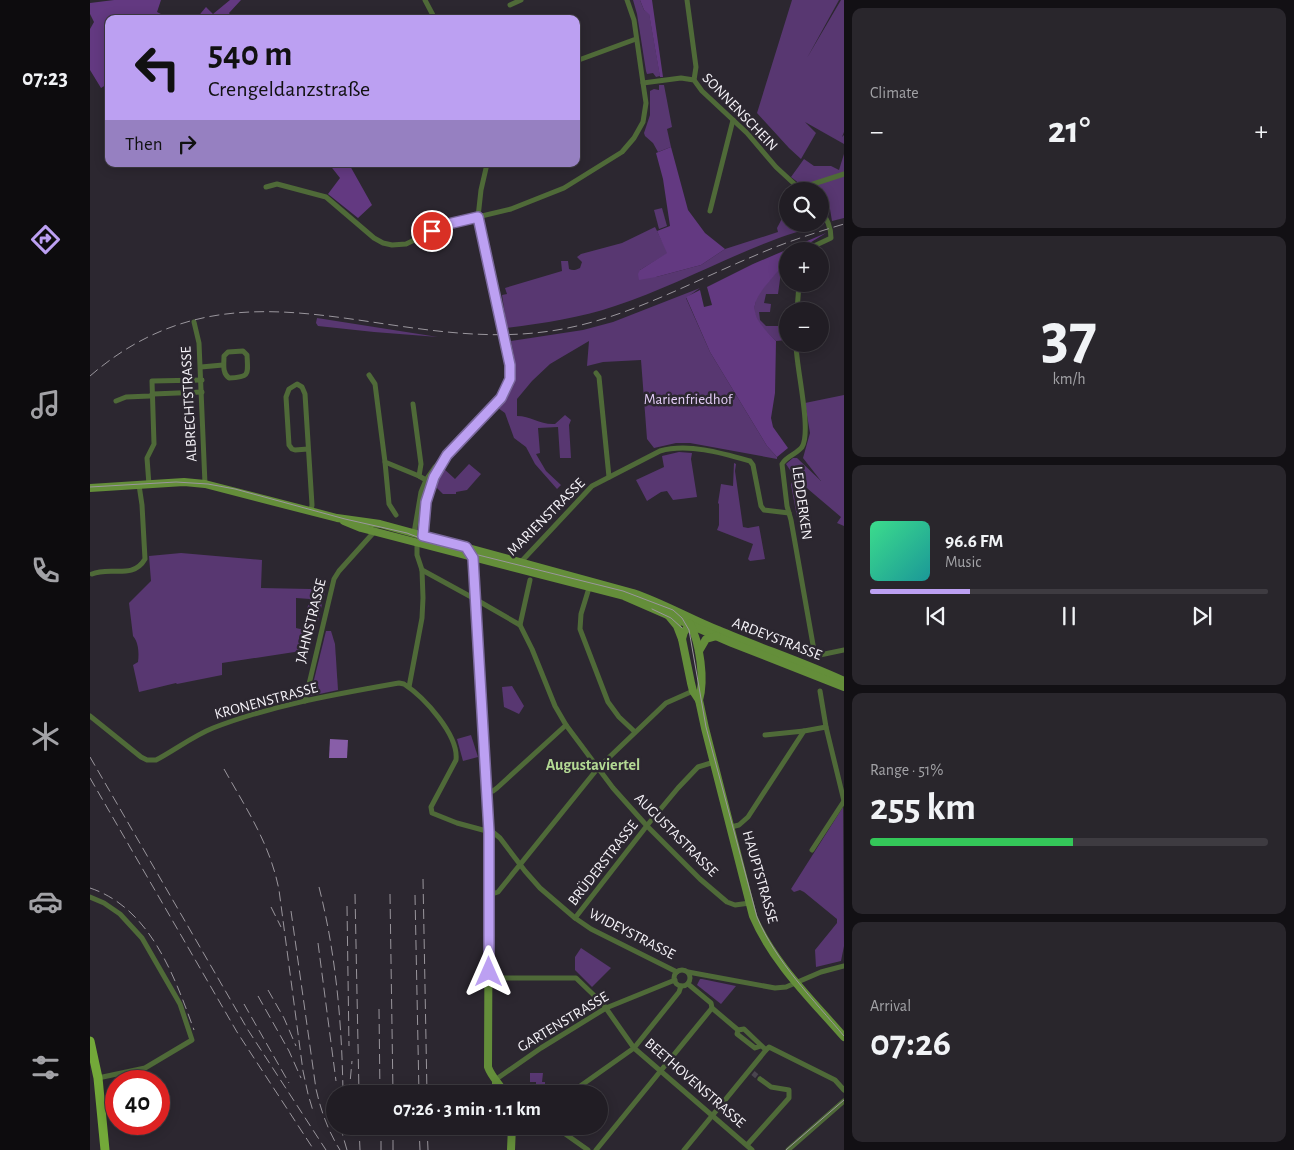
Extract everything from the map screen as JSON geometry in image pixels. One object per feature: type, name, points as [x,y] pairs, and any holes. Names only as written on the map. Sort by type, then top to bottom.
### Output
[{"type":"main road","points":[[90,488],[184,482],[206,484],[337,518],[380,524],[522,562],[666,611],[690,624]]},
{"type":"main road","points":[[337,518],[361,528],[473,558],[589,584]]},
{"type":"main road","points":[[374,531],[380,524]]},
{"type":"main road","points":[[414,533],[417,543]]},
{"type":"main road","points":[[417,543],[423,536]]},
{"type":"main road","points":[[466,547],[473,558],[489,832],[488,1067],[496,1081],[501,1085]]},
{"type":"main road","name":"ARDEYSTRASSE","points":[[666,611],[683,615],[810,670]]},
{"type":"main road","name":"HAUPTSTRASSE","points":[[666,611],[676,624],[682,638],[693,691],[699,700],[750,903],[761,933],[796,983],[844,1037]]},
{"type":"main road","points":[[683,615],[690,624]]},
{"type":"main road","name":"ARDEYSTRASSE","points":[[690,624],[700,623]]},
{"type":"main road","points":[[682,638],[690,624]]},
{"type":"main road","name":"ARDEYSTRASSE","points":[[690,624],[717,636],[844,681]]},
{"type":"main road","name":"HAUPTSTRASSE","points":[[690,624],[696,637],[698,652],[702,687],[699,700]]},
{"type":"main road","points":[[698,652],[706,639],[717,636]]},
{"type":"main road","points":[[810,670],[844,687]]},
{"type":"main road","points":[[90,1041],[98,1078],[105,1150]]},
{"type":"main road","points":[[511,1150],[512,1135]]},
{"type":"street","points":[[425,0],[433,15]]},
{"type":"street","points":[[510,5],[522,0]]},
{"type":"street","points":[[266,187],[277,184],[326,196],[374,238],[383,244],[392,245],[406,244],[448,224],[511,210],[544,197],[579,179],[622,152],[634,138],[643,122],[646,104],[634,20],[627,0]]},
{"type":"street","points":[[687,0],[696,67],[694,80]]},
{"type":"street","points":[[580,60],[636,39]]},
{"type":"street","name":"SONNENSCHEIN","points":[[643,83],[681,78],[694,80],[702,91],[747,133],[776,167],[792,182]]},
{"type":"street","points":[[710,211],[733,120]]},
{"type":"street","points":[[423,536],[429,482],[435,467],[498,402],[504,393],[510,375],[501,320],[478,217],[481,190],[487,167]]},
{"type":"street","points":[[819,182],[844,174]]},
{"type":"street","points":[[822,242],[831,238],[829,225]]},
{"type":"street","name":"ALBRECHTSTRASSE","points":[[194,322],[200,343],[206,484]]},
{"type":"street","points":[[243,351],[247,355],[248,373],[242,378],[229,378],[225,375],[224,366],[224,356],[228,352],[243,351]]},
{"type":"street","name":"LEDDERKEN","points":[[797,352],[806,437],[802,448],[782,464],[815,656]]},
{"type":"street","points":[[201,367],[224,366]]},
{"type":"street","points":[[596,373],[600,377],[609,478]]},
{"type":"street","points":[[369,375],[375,384],[389,504],[396,515]]},
{"type":"street","points":[[149,485],[147,458],[154,444],[152,381],[202,380]]},
{"type":"street","points":[[308,449],[296,450],[292,449],[289,445],[286,398],[289,389],[297,384],[302,387],[304,394],[308,449],[312,504],[311,511]]},
{"type":"street","points":[[116,402],[126,397],[202,392]]},
{"type":"street","points":[[413,404],[421,464],[419,476]]},
{"type":"street","name":"MARIENSTRASSE","points":[[513,567],[522,562],[526,555],[592,486],[660,451],[682,447],[750,461],[753,464],[761,506],[764,510],[789,513]]},
{"type":"street","points":[[385,462],[429,482]]},
{"type":"street","points":[[414,533],[421,492],[429,482]]},
{"type":"street","points":[[92,574],[98,571],[130,571],[141,565],[145,559],[139,485]]},
{"type":"street","name":"JAHNSTRASSE","points":[[305,701],[334,579],[374,531]]},
{"type":"street","points":[[409,687],[422,618],[422,570],[417,555],[417,543]]},
{"type":"street","points":[[422,570],[475,598],[520,625],[530,580]]},
{"type":"street","points":[[589,584],[581,614],[580,629],[608,702],[612,709],[635,732]]},
{"type":"street","name":"AUGUSTASTRASSE","points":[[520,625],[532,649],[554,704],[566,725],[630,808],[700,879],[727,902],[734,905],[750,903]]},
{"type":"street","points":[[810,670],[815,656],[844,650]]},
{"type":"street","name":"KRONENSTRASSE","points":[[90,716],[141,757],[147,760],[156,760],[211,728],[281,707],[399,683],[409,687]]},
{"type":"street","name":"WIDEYSTRASSE","points":[[409,687],[444,722],[456,754],[456,760],[430,809],[432,813],[489,832],[500,838],[540,888],[575,918],[591,929],[677,972]]},
{"type":"street","points":[[489,895],[498,892],[598,768],[666,703],[693,691]]},
{"type":"street","points":[[812,850],[844,801],[826,727],[820,691]]},
{"type":"street","points":[[486,791],[493,791],[497,788],[566,725]]},
{"type":"street","points":[[764,735],[826,727]]},
{"type":"street","points":[[731,827],[739,825],[748,817],[804,731]]},
{"type":"street","name":"BRÜDERSTRASSE","points":[[575,918],[647,826],[698,767],[714,762]]},
{"type":"street","points":[[90,898],[104,903],[120,914],[142,938],[180,1004],[192,1040],[145,1068],[98,1078]]},
{"type":"street","name":"WIDEYSTRASSE","points":[[688,972],[769,988],[783,988],[819,973],[844,966]]},
{"type":"street","points":[[681,986],[675,980],[677,972],[682,970],[688,972],[690,979],[688,984]]},
{"type":"street","name":"BEETHOVENSTRASSE","points":[[489,978],[576,978],[606,1008],[634,1048],[750,1148]]},
{"type":"street","name":"GARTENSTRASSE","points":[[496,1081],[541,1048],[606,1008],[675,980]]},
{"type":"street","points":[[681,986],[688,984]]},
{"type":"street","points":[[688,984],[712,1004],[712,1008],[738,1030],[744,1029],[764,1048]]},
{"type":"street","points":[[582,1085],[634,1048],[679,992],[681,986]]},
{"type":"street","points":[[596,1150],[712,1008]]},
{"type":"street","points":[[764,1048],[769,1047],[834,1080],[844,1090]]},
{"type":"street","points":[[684,1150],[712,1115],[751,1072],[764,1048]]},
{"type":"street","points":[[750,1148],[789,1098],[788,1090],[771,1087],[760,1079]]},
{"type":"street","points":[[788,1150],[844,1101]]},
{"type":"street","points":[[567,1135],[588,1150]]},
{"type":"green space","points":[[633,0],[640,0],[644,10],[649,13],[660,76],[656,77],[653,73],[647,74]]},
{"type":"green space","points":[[792,0],[839,0],[807,58],[841,0],[844,0],[844,132],[842,137],[844,135],[844,144],[805,122],[816,133],[801,159],[757,113]]},
{"type":"green space","points":[[659,85],[664,85],[672,127],[667,129],[671,147],[658,152],[644,133],[650,115],[650,91],[654,89],[659,90]]},
{"type":"green space","points":[[844,154],[844,218],[832,221],[829,208],[829,182],[797,182],[791,177],[804,159],[814,166],[831,166],[839,170]]},
{"type":"green space","points":[[662,208],[667,226],[659,229],[654,210]]},
{"type":"green space","points":[[779,224],[779,232],[798,232],[773,240],[653,292],[615,306],[575,317],[507,328],[502,295],[507,294],[505,288],[562,271],[561,261],[568,261],[569,269],[580,268],[582,262],[577,257],[581,254],[622,243],[655,227],[668,253],[640,270],[656,277],[701,265],[725,249],[778,232],[777,228]]},
{"type":"green space","points":[[779,269],[778,294],[766,294],[764,303],[771,304],[770,312],[759,312],[760,320],[766,326],[779,326],[779,341],[776,341],[761,327],[754,312],[756,297]]},
{"type":"green space","name":"Marienfriedhof","points":[[700,288],[686,298],[710,352],[767,446],[777,459],[690,443],[676,443],[654,448],[647,439],[641,360],[603,362],[587,366],[589,341],[550,364],[517,399],[517,416],[550,424],[555,424],[565,415],[571,420],[569,425],[571,458],[560,458],[558,427],[538,428],[540,453],[536,454],[546,471],[561,485],[557,489],[535,464],[526,447],[514,438],[505,413],[498,408],[510,392],[515,376],[511,341],[583,330],[613,322]]},
{"type":"green space","points":[[317,318],[438,337],[318,326],[316,323]]},
{"type":"green space","points":[[844,395],[844,526],[837,523],[841,517],[795,478],[792,486],[797,517],[791,485],[794,476],[786,464],[793,458],[797,458],[821,481],[803,458],[810,433],[805,403]]},
{"type":"green space","name":"Marienfriedhof","points":[[679,452],[692,453],[691,459],[697,497],[673,500],[667,491],[661,492],[647,501],[636,480],[664,467],[662,456]]},
{"type":"green space","points":[[734,463],[736,464],[735,471],[743,527],[759,526],[765,559],[750,561],[748,559],[753,544],[717,530],[719,525],[718,503],[721,484],[733,486]]},
{"type":"green space","points":[[469,464],[481,474],[467,490],[456,492],[456,494],[443,494],[436,487],[443,468],[455,479]]},
{"type":"green space","points":[[181,553],[262,560],[261,588],[310,589],[325,592],[318,621],[308,619],[310,610],[307,609],[310,599],[296,598],[296,628],[304,630],[301,651],[222,663],[222,675],[139,692],[133,665],[138,662],[138,649],[133,636],[129,603],[151,581],[149,556]]},
{"type":"green space","points":[[326,631],[331,631],[335,644],[338,690],[310,696]]},
{"type":"green space","points":[[512,686],[524,706],[519,714],[504,707],[502,687]]},
{"type":"green space","points":[[471,735],[478,757],[463,761],[457,739]]},
{"type":"green space","points":[[843,807],[844,946],[841,961],[816,967],[815,950],[837,923],[837,919],[804,892],[800,890],[794,892],[791,889]]},
{"type":"green space","points":[[581,948],[611,968],[592,987],[575,970],[575,957]]},
{"type":"green space","points":[[700,979],[736,986],[721,1004],[697,985]]},
{"type":"green space","points":[[530,1073],[543,1073],[542,1082],[545,1082],[545,1085],[536,1085],[536,1082],[530,1082]]},
{"type":"shaded area","points":[[114,0],[161,0],[157,12],[163,15],[105,15],[105,86],[101,88],[90,70],[90,29],[94,22],[90,14],[90,3]]},
{"type":"shaded area","points":[[230,0],[241,0],[229,13],[230,15],[199,15],[206,7],[213,14]]},
{"type":"shaded area","points":[[640,0],[652,0],[663,77],[660,77],[649,14],[644,10]]},
{"type":"shaded area","points":[[671,147],[688,210],[705,233],[725,249],[701,265],[639,280],[638,274],[640,270],[667,253],[657,231],[670,226],[663,179],[656,153]]},
{"type":"shaded area","points":[[331,167],[351,167],[372,205],[358,218],[328,194],[340,178]]},
{"type":"shaded area","points":[[826,233],[811,242],[805,242]]},
{"type":"shaded area","points":[[779,253],[779,270],[757,298],[755,306],[755,313],[759,321],[776,341],[775,393],[771,418],[773,427],[788,448],[777,457],[767,446],[710,352],[686,297],[700,290],[704,307],[712,305],[707,287]]},
{"type":"shaded area","points":[[330,739],[348,740],[347,758],[329,758]]},
{"type":"tunnel","points":[[753,1073],[760,1079]]},
{"type":"tram line","points":[[90,487],[176,482],[208,484],[235,489],[345,519],[407,533],[438,545],[623,591],[673,610],[682,618],[689,630],[706,727],[757,917],[765,934],[785,965],[844,1036]]},
{"type":"tram line","points":[[652,609],[671,618],[682,628]]},
{"type":"tram line","points":[[786,1150],[844,1100]]},
{"type":"railway","points":[[90,376],[146,338],[203,318],[260,312],[318,315],[435,331],[495,335],[557,330],[609,317],[658,299],[776,247],[844,224]]},
{"type":"railway","points":[[90,757],[248,1030],[326,1150]]},
{"type":"railway","points":[[224,769],[264,842],[275,873],[279,890],[303,1071],[313,1111]]},
{"type":"railway","points":[[90,778],[237,1032],[314,1150]]},
{"type":"railway","points":[[423,879],[427,1085]]},
{"type":"railway","points":[[319,887],[334,963],[343,1085]]},
{"type":"railway","points":[[90,888],[111,898],[129,911],[144,927],[168,966],[194,1030]]},
{"type":"railway","points":[[355,894],[359,1085]]},
{"type":"railway","points":[[390,894],[393,1085]]},
{"type":"railway","points":[[415,895],[419,1085]]},
{"type":"railway","points":[[347,906],[349,1046]]},
{"type":"railway","points":[[271,907],[281,927]]},
{"type":"railway","points":[[291,911],[316,1089],[325,1121],[340,1150]]},
{"type":"railway","points":[[318,943],[336,1081]]},
{"type":"railway","points":[[268,990],[284,1018],[296,1046]]},
{"type":"railway","points":[[258,996],[289,1051],[301,1078]]},
{"type":"railway","points":[[244,1004],[289,1083]]},
{"type":"railway","points":[[379,1009],[380,1085]]},
{"type":"railway","points":[[350,1085],[352,1061]]},
{"type":"railway","points":[[343,1135],[347,1150]]},
{"type":"railway","points":[[359,1135],[360,1150]]},
{"type":"railway","points":[[381,1135],[381,1150]]},
{"type":"railway","points":[[393,1135],[393,1150]]},
{"type":"railway","points":[[419,1135],[420,1150]]},
{"type":"railway","points":[[427,1135],[428,1150]]},
{"type":"district","name":"Augustaviertel","points":[[593,765]]},
{"type":"route","points":[[432,231],[448,224],[478,217],[510,365],[510,379],[501,398],[447,455],[434,477],[426,502],[423,536],[466,547],[473,558],[489,832],[489,972]]}]
